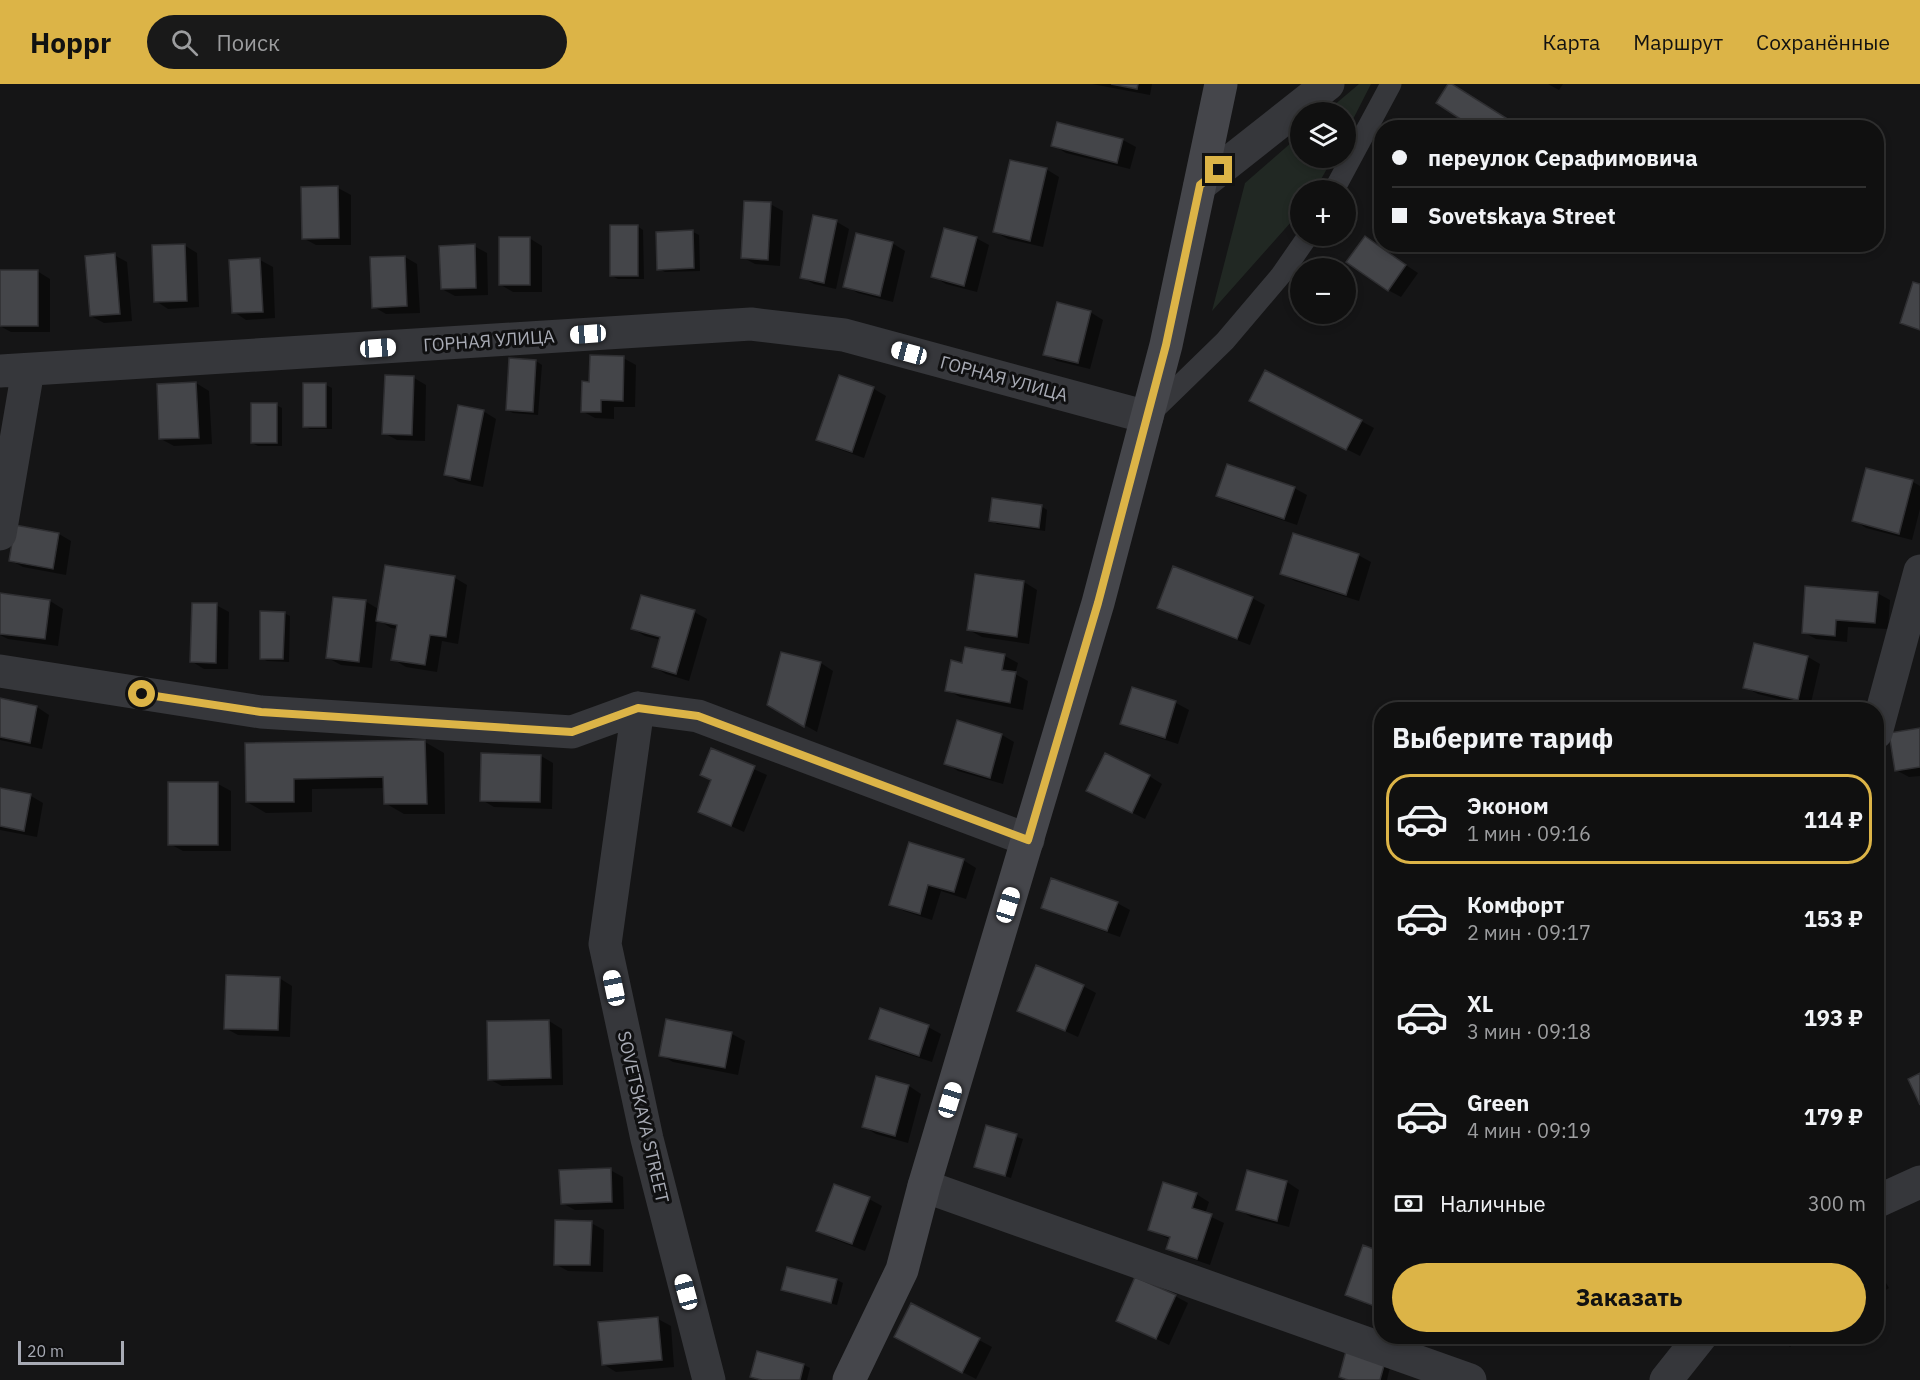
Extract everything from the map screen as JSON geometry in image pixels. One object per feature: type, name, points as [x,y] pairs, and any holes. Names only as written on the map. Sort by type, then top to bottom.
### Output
[{"type":"street","points":[[849,1380],[902,1270],[924,1186],[1098,603],[1166,345],[1221,84]]},
{"type":"street","points":[[1200,185],[1328,84]]},
{"type":"street","name":"ГОРНАЯ УЛИЦА","points":[[14,370],[752,324],[844,335],[1147,417]]},
{"type":"street","points":[[0,534],[14,370]]},
{"type":"street","points":[[1884,704],[1920,571]]},
{"type":"street","points":[[0,671],[261,712],[572,732],[638,708],[698,716],[1028,840]]},
{"type":"street","name":"SOVETSKAYA STREET","points":[[638,708],[605,944],[646,1139],[709,1380]]},
{"type":"street","points":[[1884,1198],[1920,1182]]},
{"type":"street","points":[[924,1186],[1470,1380]]},
{"type":"street","points":[[1666,1380],[1695,1344]]},
{"type":"lane","points":[[1339,180],[1391,84]]},
{"type":"lane","points":[[1147,417],[1225,341],[1281,275],[1301,246]]},
{"type":"shaded area","points":[[1359,84],[1371,84],[1356,113],[1356,102],[1338,102]]},
{"type":"shaded area","points":[[1290,144],[1290,168],[1327,168],[1321,180],[1290,180],[1290,223],[1212,311],[1245,183]]},
{"type":"building","points":[[1111,84],[1138,84],[1137,89]]},
{"type":"building","points":[[1448,84],[1452,84],[1506,118],[1505,120],[1462,120],[1436,103]]},
{"type":"building","points":[[1057,122],[1123,139],[1117,163],[1051,146]]},
{"type":"building","points":[[1010,160],[1047,168],[1030,241],[993,232]]},
{"type":"building","points":[[338,186],[339,238],[302,239],[301,187]]},
{"type":"building","points":[[744,201],[771,202],[768,260],[741,258]]},
{"type":"building","points":[[813,215],[837,220],[824,283],[800,278]]},
{"type":"building","points":[[610,225],[638,225],[638,276],[610,276]]},
{"type":"building","points":[[944,228],[977,237],[964,286],[931,277]]},
{"type":"building","points":[[693,230],[694,268],[657,270],[656,232]]},
{"type":"building","points":[[856,233],[893,242],[880,296],[843,287]]},
{"type":"building","points":[[1365,236],[1374,242],[1374,252],[1388,252],[1406,265],[1388,291],[1356,269],[1356,258],[1349,258]]},
{"type":"building","points":[[499,237],[530,237],[530,285],[499,285]]},
{"type":"building","points":[[185,244],[187,301],[154,302],[152,245]]},
{"type":"building","points":[[475,244],[476,288],[441,289],[439,246]]},
{"type":"building","points":[[115,253],[120,314],[90,316],[85,256]]},
{"type":"building","points":[[405,256],[407,306],[372,308],[370,257]]},
{"type":"building","points":[[260,258],[263,312],[232,313],[229,260]]},
{"type":"building","points":[[0,270],[38,270],[38,326],[0,326]]},
{"type":"building","points":[[1913,282],[1920,284],[1920,330],[1900,323]]},
{"type":"building","points":[[1057,302],[1091,311],[1078,363],[1043,355]]},
{"type":"building","points":[[590,355],[624,356],[623,401],[601,400],[601,412],[581,412],[582,381],[589,382]]},
{"type":"building","points":[[509,358],[536,360],[533,412],[506,410]]},
{"type":"building","points":[[1265,370],[1362,420],[1346,450],[1249,401]]},
{"type":"building","points":[[385,375],[414,376],[412,435],[382,434]]},
{"type":"building","points":[[839,375],[874,387],[852,452],[816,440]]},
{"type":"building","points":[[196,382],[199,438],[159,439],[157,384]]},
{"type":"building","points":[[303,383],[326,383],[326,427],[303,427]]},
{"type":"building","points":[[251,403],[277,403],[277,443],[251,443]]},
{"type":"building","points":[[458,405],[484,410],[470,480],[444,475]]},
{"type":"building","points":[[1227,464],[1295,487],[1284,519],[1216,496]]},
{"type":"building","points":[[1866,468],[1913,480],[1899,534],[1852,521]]},
{"type":"building","points":[[992,498],[1042,505],[1039,528],[989,521]]},
{"type":"building","points":[[15,525],[59,533],[53,569],[9,561]]},
{"type":"building","points":[[1293,533],[1359,554],[1346,595],[1280,574]]},
{"type":"building","points":[[385,565],[455,576],[446,637],[430,635],[425,665],[391,660],[397,625],[376,621]]},
{"type":"building","points":[[1173,566],[1253,597],[1237,639],[1157,608]]},
{"type":"building","points":[[975,574],[1024,581],[1017,637],[967,630]]},
{"type":"building","points":[[1805,586],[1878,592],[1875,623],[1836,620],[1835,636],[1802,633]]},
{"type":"building","points":[[0,593],[50,600],[45,639],[0,634]]},
{"type":"building","points":[[641,595],[695,610],[676,674],[652,667],[660,637],[631,629]]},
{"type":"building","points":[[333,597],[366,600],[359,662],[326,658]]},
{"type":"building","points":[[192,603],[217,603],[216,663],[190,662]]},
{"type":"building","points":[[260,611],[285,612],[283,659],[260,659]]},
{"type":"building","points":[[1754,643],[1808,656],[1798,700],[1743,688]]},
{"type":"building","points":[[965,647],[1005,654],[1002,670],[1016,672],[1010,703],[945,691],[951,660],[962,663]]},
{"type":"building","points":[[781,652],[821,662],[804,727],[767,705]]},
{"type":"building","points":[[1132,687],[1176,701],[1165,738],[1120,724]]},
{"type":"building","points":[[0,698],[37,706],[30,743],[0,737]]},
{"type":"building","points":[[957,720],[1002,734],[990,778],[944,764]]},
{"type":"building","points":[[1920,728],[1920,767],[1895,771],[1889,733]]},
{"type":"building","points":[[425,740],[427,804],[384,804],[383,777],[294,779],[294,802],[246,802],[245,743]]},
{"type":"building","points":[[711,748],[755,766],[731,826],[698,812],[711,780],[700,775]]},
{"type":"building","points":[[481,753],[541,755],[540,802],[480,801]]},
{"type":"building","points":[[1105,753],[1150,775],[1132,813],[1086,791]]},
{"type":"building","points":[[168,782],[218,782],[218,845],[168,845]]},
{"type":"building","points":[[0,788],[31,794],[24,831],[0,826]]},
{"type":"building","points":[[909,842],[964,859],[954,892],[928,885],[920,914],[889,905]]},
{"type":"building","points":[[1051,878],[1118,902],[1107,931],[1041,908]]},
{"type":"building","points":[[1036,965],[1084,985],[1065,1031],[1017,1011]]},
{"type":"building","points":[[226,975],[280,977],[278,1030],[224,1029]]},
{"type":"building","points":[[880,1008],[929,1025],[919,1056],[869,1039]]},
{"type":"building","points":[[666,1019],[732,1032],[725,1068],[659,1056]]},
{"type":"building","points":[[549,1020],[551,1078],[488,1080],[487,1021]]},
{"type":"building","points":[[1920,1073],[1920,1105],[1908,1079]]},
{"type":"building","points":[[876,1076],[909,1085],[895,1136],[862,1127]]},
{"type":"building","points":[[986,1125],[1017,1134],[1005,1176],[974,1167]]},
{"type":"building","points":[[611,1168],[612,1202],[561,1204],[559,1170]]},
{"type":"building","points":[[1247,1170],[1287,1181],[1277,1221],[1236,1210]]},
{"type":"building","points":[[1163,1182],[1197,1193],[1192,1208],[1212,1214],[1197,1259],[1166,1249],[1170,1237],[1148,1230]]},
{"type":"building","points":[[834,1184],[870,1197],[852,1244],[816,1231]]},
{"type":"building","points":[[555,1220],[592,1221],[590,1265],[554,1265]]},
{"type":"building","points":[[1363,1245],[1374,1249],[1374,1306],[1345,1295]]},
{"type":"building","points":[[787,1267],[837,1279],[831,1303],[781,1290]]},
{"type":"building","points":[[1135,1277],[1176,1295],[1156,1339],[1116,1321]]},
{"type":"building","points":[[911,1303],[980,1338],[962,1373],[894,1337]]},
{"type":"building","points":[[658,1317],[662,1360],[602,1365],[598,1322]]},
{"type":"building","points":[[757,1351],[804,1364],[800,1380],[762,1380],[750,1377]]},
{"type":"building","points":[[1346,1351],[1385,1362],[1380,1380],[1348,1380],[1339,1377]]},
{"type":"route","points":[[142,694],[261,712],[572,732],[638,708],[698,716],[1028,840],[1098,603],[1166,345],[1200,185],[1219,170]]}]
